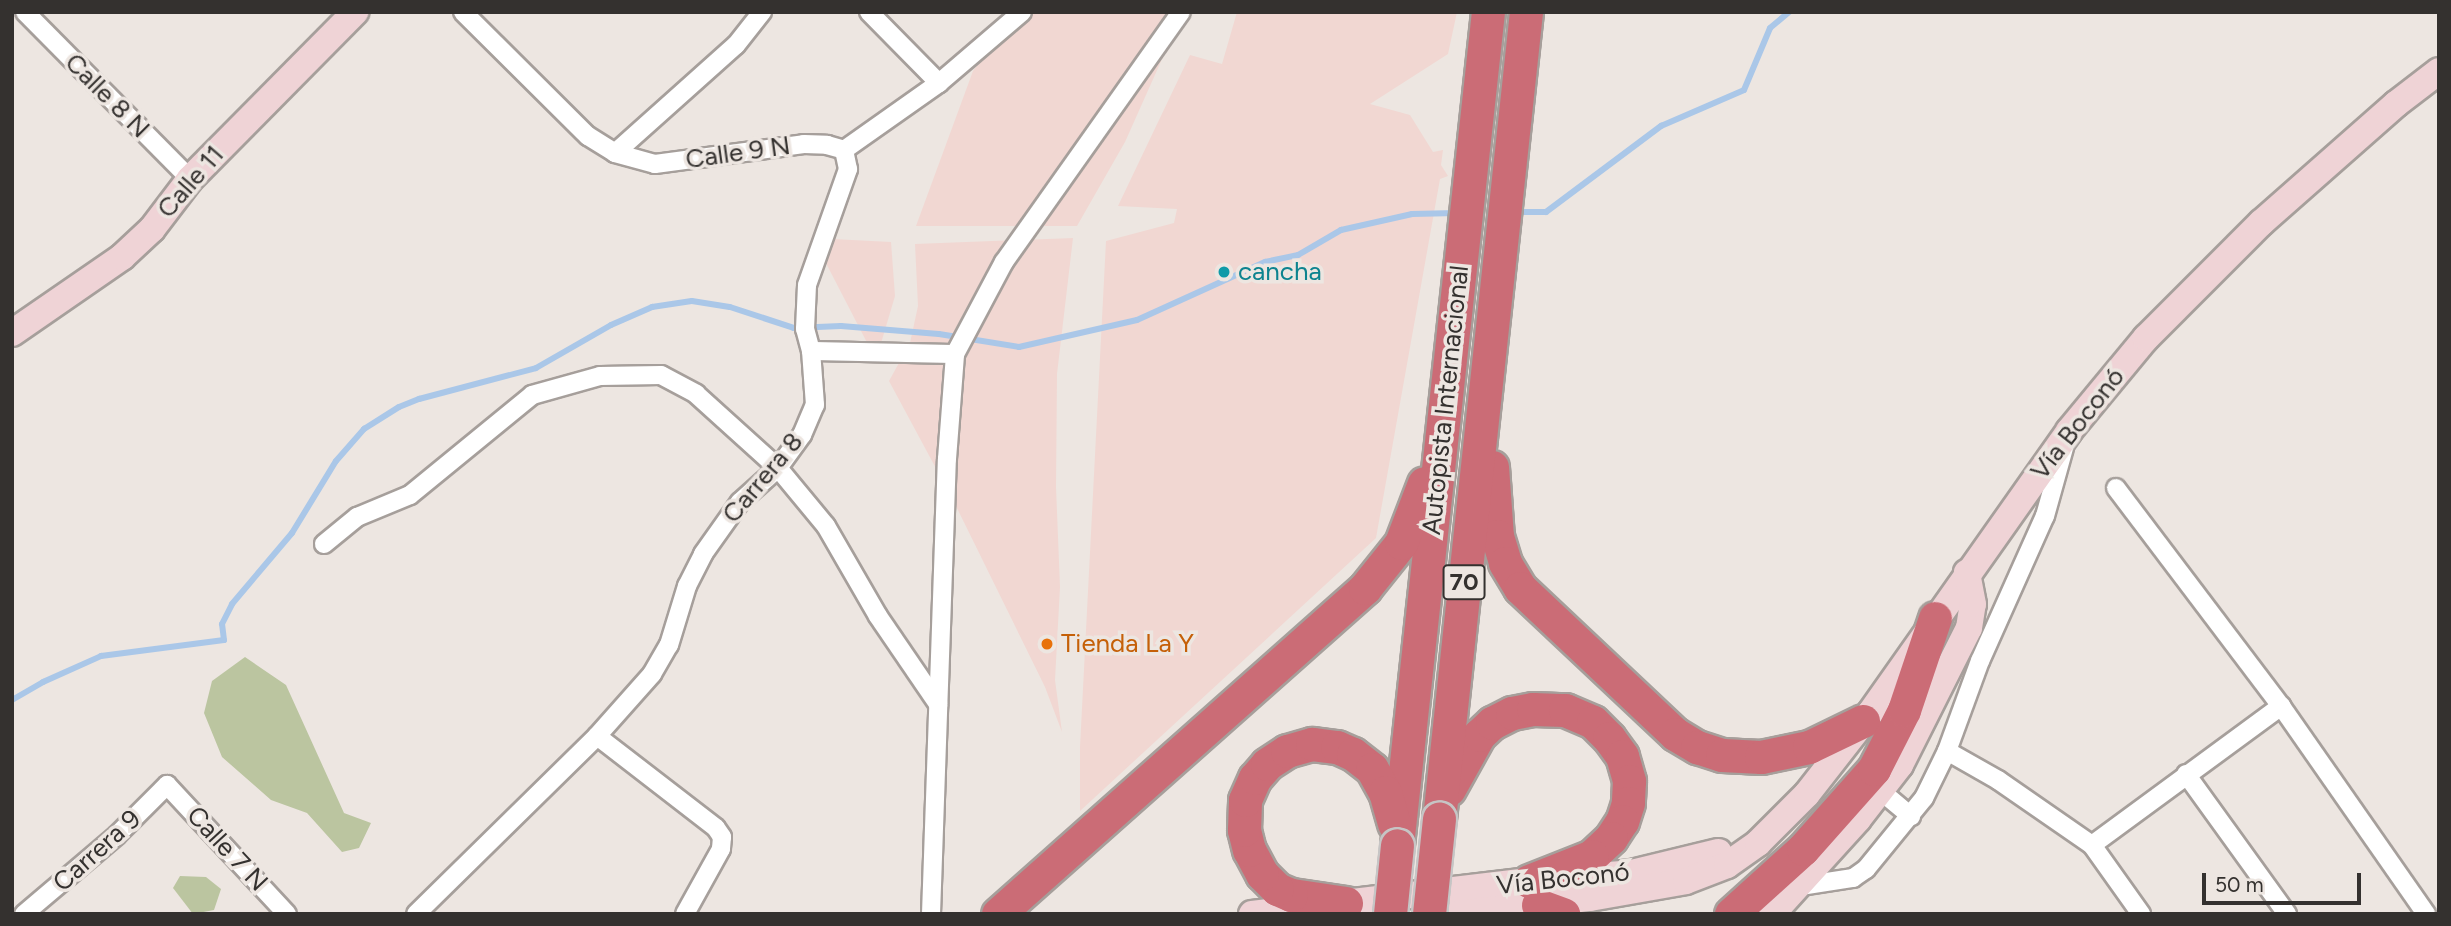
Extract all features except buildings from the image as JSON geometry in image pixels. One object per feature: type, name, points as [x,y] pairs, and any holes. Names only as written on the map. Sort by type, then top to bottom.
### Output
[{"type":"highway","name":"Autopista Internacional","points":[[1390,914],[1488,12]]},
{"type":"highway","name":"Autopista Internacional","points":[[1429,914],[1486,360],[1526,12]]},
{"type":"highway","points":[[1486,360],[1497,536],[1511,575],[1529,599],[1665,727],[1697,747],[1736,757],[1779,755],[1808,747],[1863,722]]},
{"type":"highway","points":[[998,914],[1296,652],[1382,569],[1396,551],[1412,519],[1444,417]]},
{"type":"highway","points":[[1731,914],[1802,849],[1869,776],[1904,710],[1935,618]]},
{"type":"highway","points":[[1440,811],[1475,741],[1500,718],[1525,710],[1556,709],[1585,718],[1603,731],[1622,756],[1629,781],[1628,803],[1622,821],[1611,838],[1544,900]]},
{"type":"highway","points":[[1346,903],[1283,892],[1262,874],[1249,850],[1244,830],[1245,800],[1255,778],[1274,758],[1295,748],[1321,744],[1344,749],[1360,759],[1377,776],[1385,792],[1397,840]]},
{"type":"highway","points":[[1432,878],[1436,914]]},
{"type":"main road","name":"Calle 11","points":[[12,333],[121,257],[152,229],[190,179],[355,12]]},
{"type":"main road","name":"Vía Boconó","points":[[1457,914],[1544,900],[1592,878],[1657,869],[1712,855],[1774,828],[1807,794],[1863,722],[2069,431],[2146,338],[2261,223],[2396,104],[2439,71]]},
{"type":"main road","points":[[1772,914],[1882,792],[1909,751],[1969,628],[1973,604],[1968,573]]},
{"type":"main road","name":"Vía Boconó","points":[[1252,914],[1346,903],[1544,900]]},
{"type":"street","name":"Calle 8 N","points":[[25,12],[190,179]]},
{"type":"street","name":"Calle 9 N","points":[[463,12],[588,136],[615,153],[655,164],[804,144],[827,145],[844,150]]},
{"type":"street","points":[[615,153],[736,45],[762,12]]},
{"type":"street","points":[[869,12],[939,83]]},
{"type":"street","points":[[844,150],[939,83],[1022,12]]},
{"type":"street","points":[[931,914],[947,459],[955,355],[1004,262],[1181,12]]},
{"type":"street","name":"Carrera 8","points":[[416,914],[597,736],[652,674],[670,645],[687,586],[703,554],[740,502],[778,468],[802,435],[815,405],[811,351],[805,328],[807,285],[848,169],[844,150]]},
{"type":"street","points":[[811,351],[955,355]]},
{"type":"street","points":[[324,544],[357,517],[410,495],[532,395],[600,376],[662,374],[696,394],[778,468],[826,526],[878,616],[938,704]]},
{"type":"street","points":[[1794,887],[1853,878],[1866,869],[1911,816],[1947,751],[1979,661],[2045,516],[2069,431]]},
{"type":"street","points":[[2116,488],[2281,706],[2426,914]]},
{"type":"street","points":[[2092,845],[2281,706]]},
{"type":"street","points":[[597,736],[716,828],[722,837],[721,849],[685,914]]},
{"type":"street","points":[[1947,751],[1998,780],[2092,845],[2141,914]]},
{"type":"street","points":[[2186,774],[2287,914]]},
{"type":"street","name":"Carrera 9","points":[[24,914],[117,835],[167,785]]},
{"type":"street","name":"Calle 7 N","points":[[167,785],[287,914]]},
{"type":"street","points":[[1882,792],[1911,816]]},
{"type":"shaded area","points":[[1018,12],[1183,12],[1125,142],[1077,226],[916,226],[973,71]]},
{"type":"shaded area","points":[[1237,12],[1457,12],[1448,54],[1370,104],[1410,115],[1433,152],[1443,150],[1441,165],[1448,176],[1440,179],[1376,538],[1080,811],[1080,747],[1106,241],[1174,223],[1177,209],[1118,206],[1190,55],[1222,64]]},
{"type":"shaded area","points":[[813,238],[891,242],[895,296],[876,360]]},
{"type":"shaded area","points":[[1073,238],[1057,374],[1056,487],[1060,587],[1055,680],[1062,732],[1045,687],[953,500],[889,381],[910,343],[918,306],[915,244]]},
{"type":"green space","points":[[245,657],[286,685],[344,813],[371,823],[359,848],[342,852],[307,813],[271,800],[222,757],[204,713],[212,681]]},
{"type":"green space","points":[[180,876],[206,877],[221,889],[214,910],[193,914],[173,888]]},
{"type":"waterway","points":[[1513,212],[1546,212],[1661,126],[1744,90],[1770,28],[1789,12]]},
{"type":"waterway","points":[[12,700],[43,682],[101,656],[224,640],[222,624],[232,604],[292,533],[336,461],[364,429],[399,407],[419,399],[536,368],[611,325],[652,307],[692,301],[730,307],[794,328],[841,326],[939,334],[1019,347],[1137,320],[1265,262],[1298,255],[1341,230],[1412,214],[1457,213]]},
{"type":"place","name":"cancha","points":[[1224,272]]},
{"type":"place","name":"Tienda La Y","points":[[1047,644]]}]
